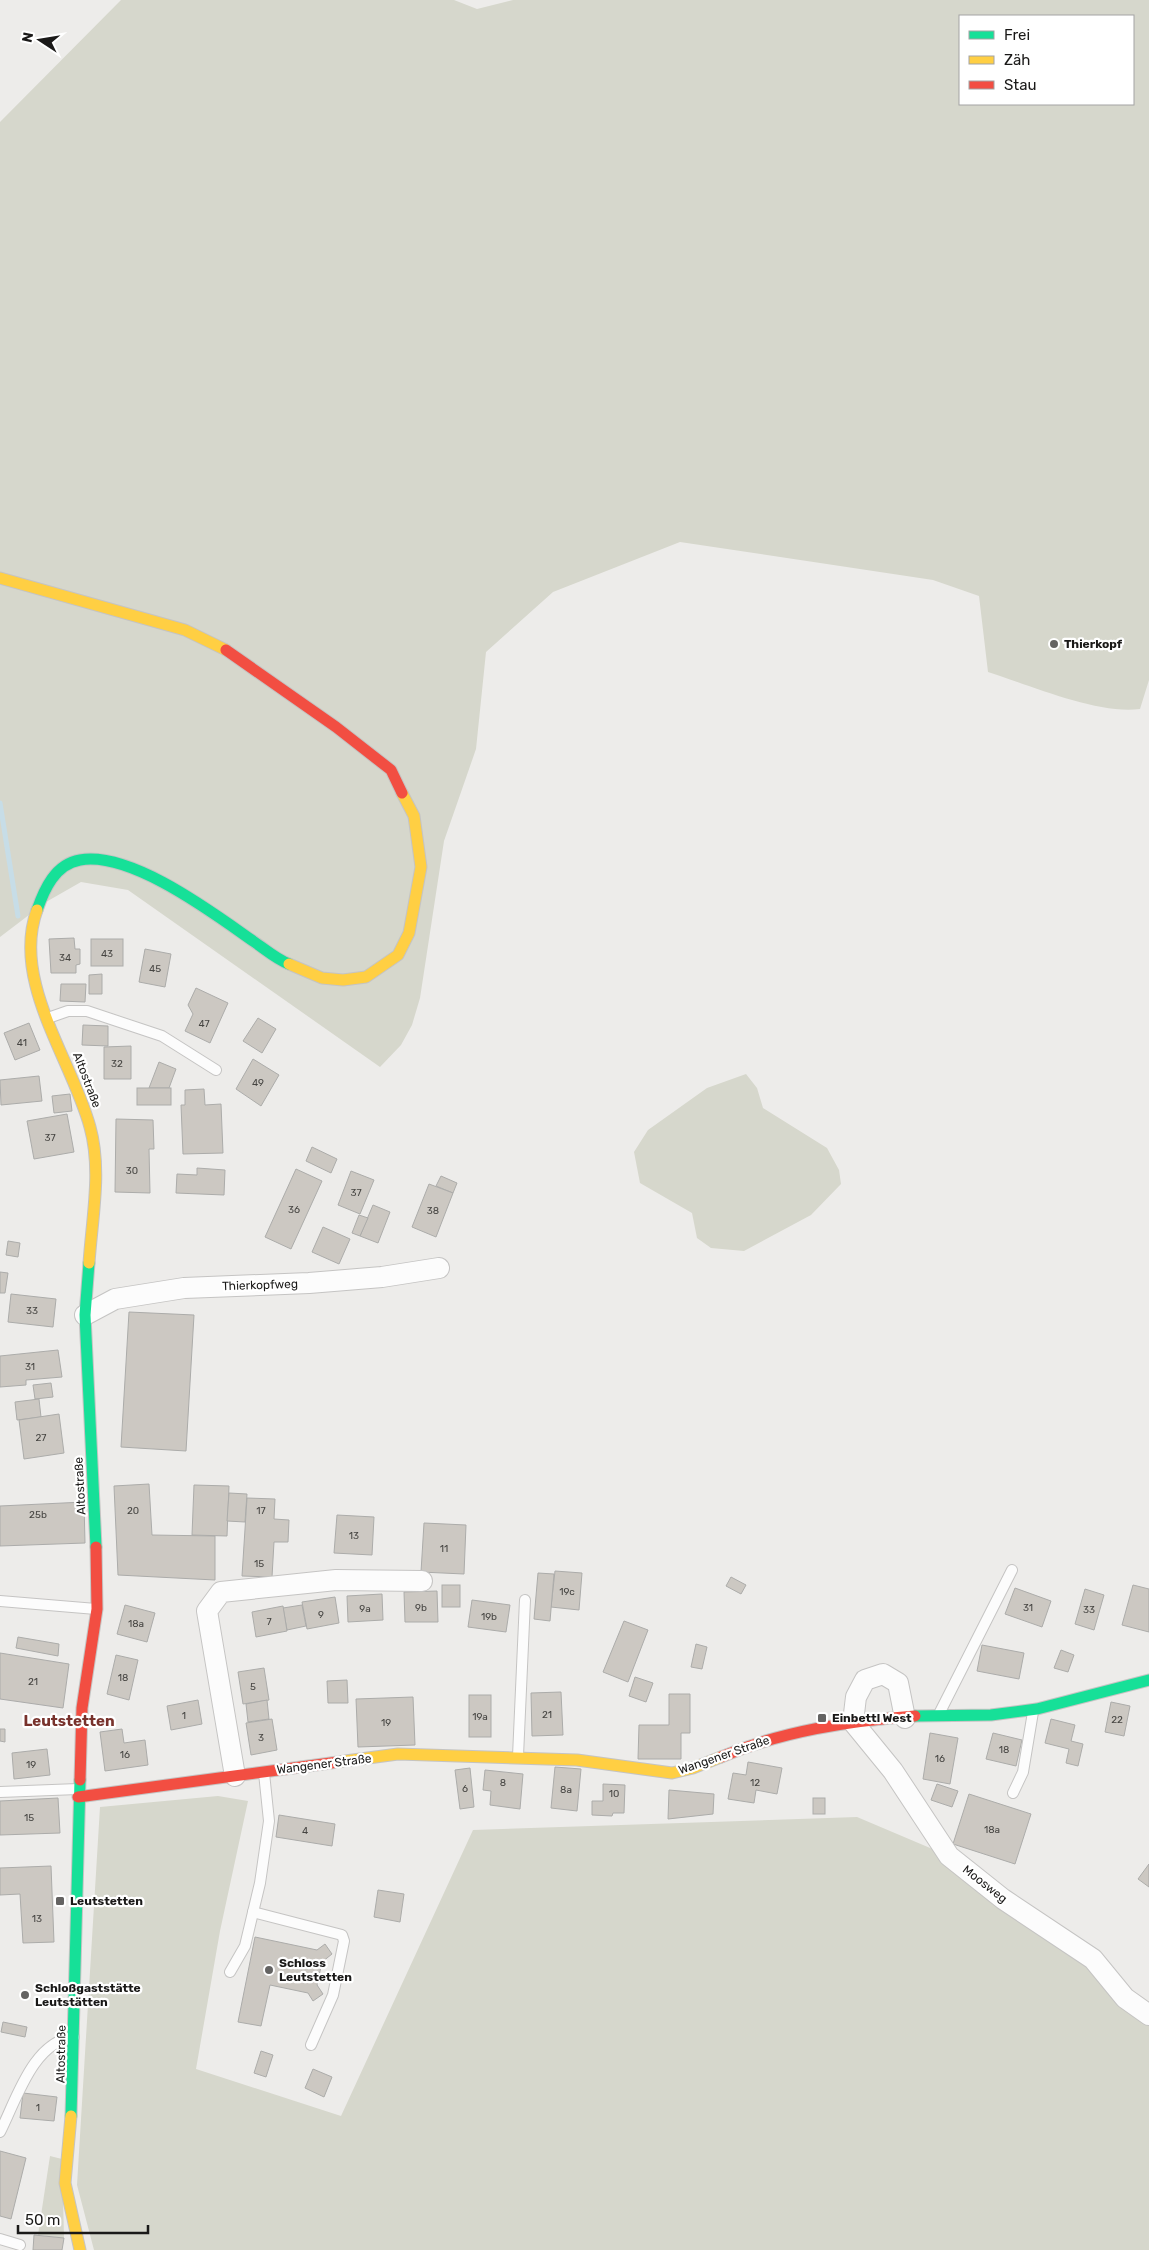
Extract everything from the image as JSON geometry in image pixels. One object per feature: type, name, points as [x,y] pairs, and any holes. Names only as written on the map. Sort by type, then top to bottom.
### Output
[{"type":"street","name":"Altostraße","points":[[0,578],[185,630],[219,646],[328,721],[391,770],[414,816],[421,867],[409,933],[398,955],[366,977],[343,980],[322,978],[285,963],[183,894],[122,865],[99,858],[78,860],[61,869],[45,888],[35,915],[30,939],[33,972],[47,1018],[90,1126],[97,1160],[85,1315],[96,1524],[97,1609],[82,1708],[78,1793],[73,2097],[65,2183],[80,2250]]},
{"type":"street","name":"Thierkopfweg","points":[[85,1315],[115,1299],[184,1288],[327,1282],[382,1277],[440,1268]]},
{"type":"street","points":[[235,1776],[207,1611],[221,1592],[336,1580],[422,1581]]},
{"type":"street","points":[[852,1722],[856,1697],[865,1680],[883,1674],[898,1683],[905,1718]]},
{"type":"street","name":"Wangener Straße","points":[[78,1793],[235,1776],[398,1754],[586,1760],[654,1772],[672,1773],[693,1768],[751,1744],[852,1722],[938,1715],[991,1715],[1034,1710],[1149,1680]]},
{"type":"street","name":"Moosweg","points":[[852,1722],[893,1771],[949,1856],[1004,1899],[1093,1960],[1125,1998],[1149,2015]]},
{"type":"lane","points":[[47,1018],[68,1011],[87,1010],[162,1036],[216,1070]]},
{"type":"lane","points":[[938,1715],[1012,1570]]},
{"type":"lane","points":[[518,1757],[525,1600]]},
{"type":"lane","points":[[0,1601],[97,1609]]},
{"type":"lane","points":[[1014,1793],[1023,1772],[1034,1710]]},
{"type":"lane","points":[[230,1972],[245,1946],[260,1883],[269,1822],[264,1772]]},
{"type":"lane","points":[[0,1792],[78,1793]]},
{"type":"lane","points":[[253,1912],[342,1935],[344,1941],[333,1995],[311,2045]]},
{"type":"lane","points":[[0,2132],[20,2086],[39,2058],[60,2040],[75,2037]]},
{"type":"lane","points":[[0,2239],[20,2245]]},
{"type":"shaded area","points":[[121,0],[454,0],[477,9],[513,0],[1149,0],[1149,680],[1140,709],[1104,708],[1064,698],[988,672],[979,596],[933,580],[680,542],[553,592],[486,652],[476,749],[444,841],[420,998],[412,1025],[401,1045],[380,1067],[128,890],[81,882],[46,902],[0,937],[0,122]]},
{"type":"shaded area","points":[[746,1074],[757,1088],[763,1108],[827,1148],[839,1170],[841,1184],[811,1215],[744,1251],[711,1248],[697,1238],[692,1213],[640,1183],[634,1152],[648,1130],[707,1088]]},
{"type":"shaded area","points":[[218,1796],[248,1801],[220,1931],[196,2069],[341,2116],[473,1830],[857,1817],[949,1856],[1149,2015],[1149,2250],[94,2250],[77,2185],[100,1807]]},
{"type":"shaded area","points":[[50,2156],[62,2159],[64,2238],[38,2235]]},
{"type":"building","points":[[74,938],[75,949],[80,949],[80,964],[76,965],[76,973],[51,973],[49,939]]},
{"type":"building","points":[[91,939],[123,939],[123,966],[91,966]]},
{"type":"building","points":[[145,949],[171,954],[165,987],[139,982]]},
{"type":"building","points":[[102,974],[102,994],[89,994],[89,975]]},
{"type":"building","points":[[61,984],[86,984],[85,1002],[60,1001]]},
{"type":"building","points":[[196,988],[228,1003],[210,1043],[185,1031],[193,1014],[188,1005]]},
{"type":"building","points":[[258,1018],[276,1029],[262,1053],[243,1041]]},
{"type":"building","points":[[29,1023],[40,1050],[15,1060],[4,1033]]},
{"type":"building","points":[[83,1025],[108,1026],[108,1046],[82,1045]]},
{"type":"building","points":[[131,1046],[131,1079],[104,1079],[104,1047]]},
{"type":"building","points":[[253,1059],[279,1075],[261,1106],[236,1089]]},
{"type":"building","points":[[159,1062],[176,1069],[169,1088],[149,1088]]},
{"type":"building","points":[[39,1076],[42,1101],[1,1105],[0,1080]]},
{"type":"building","points":[[137,1088],[171,1088],[171,1105],[137,1105]]},
{"type":"building","points":[[204,1089],[205,1105],[221,1104],[223,1153],[183,1154],[181,1105],[185,1105],[185,1090]]},
{"type":"building","points":[[70,1094],[72,1111],[54,1113],[52,1096]]},
{"type":"building","points":[[67,1114],[74,1152],[34,1159],[27,1121]]},
{"type":"building","points":[[116,1119],[153,1120],[154,1149],[149,1149],[150,1193],[115,1192]]},
{"type":"building","points":[[312,1147],[337,1159],[331,1173],[306,1161]]},
{"type":"building","points":[[197,1168],[225,1170],[224,1195],[176,1193],[177,1174],[197,1175]]},
{"type":"building","points":[[296,1169],[322,1181],[291,1249],[265,1237]]},
{"type":"building","points":[[351,1171],[374,1180],[360,1214],[338,1205]]},
{"type":"building","points":[[441,1176],[457,1183],[453,1193],[436,1186]]},
{"type":"building","points":[[429,1184],[453,1193],[436,1237],[412,1227]]},
{"type":"building","points":[[373,1205],[390,1212],[378,1243],[360,1236]]},
{"type":"building","points":[[359,1215],[368,1218],[360,1236],[352,1233]]},
{"type":"building","points":[[323,1227],[350,1239],[339,1264],[312,1252]]},
{"type":"building","points":[[8,1241],[20,1243],[18,1257],[6,1255]]},
{"type":"building","points":[[0,1272],[8,1273],[5,1293],[0,1293]]},
{"type":"building","points":[[11,1294],[56,1299],[53,1327],[8,1322]]},
{"type":"building","points":[[129,1312],[194,1315],[186,1451],[121,1447]]},
{"type":"building","points":[[58,1350],[62,1377],[26,1380],[26,1385],[0,1387],[0,1356]]},
{"type":"building","points":[[51,1383],[53,1397],[35,1399],[33,1385]]},
{"type":"building","points":[[39,1399],[41,1417],[17,1420],[15,1402]]},
{"type":"building","points":[[59,1414],[64,1453],[24,1459],[19,1420]]},
{"type":"building","points":[[149,1484],[152,1535],[215,1536],[215,1580],[118,1575],[114,1486]]},
{"type":"building","points":[[194,1485],[229,1486],[227,1536],[192,1535]]},
{"type":"building","points":[[229,1493],[247,1494],[245,1522],[227,1521]]},
{"type":"building","points":[[247,1498],[275,1499],[274,1519],[289,1520],[288,1542],[274,1542],[272,1577],[242,1576]]},
{"type":"building","points":[[84,1502],[85,1543],[0,1546],[0,1506]]},
{"type":"building","points":[[337,1515],[374,1517],[372,1555],[334,1553]]},
{"type":"building","points":[[424,1523],[466,1525],[464,1574],[421,1572]]},
{"type":"building","points":[[555,1571],[582,1573],[579,1610],[551,1607]]},
{"type":"building","points":[[538,1573],[554,1574],[550,1621],[534,1619]]},
{"type":"building","points":[[731,1577],[746,1585],[741,1594],[726,1586]]},
{"type":"building","points":[[442,1585],[460,1585],[460,1607],[442,1607]]},
{"type":"building","points":[[1133,1585],[1149,1589],[1149,1632],[1122,1625]]},
{"type":"building","points":[[1015,1588],[1051,1601],[1042,1627],[1005,1614]]},
{"type":"building","points":[[1085,1589],[1104,1595],[1094,1630],[1075,1624]]},
{"type":"building","points":[[437,1591],[438,1622],[405,1622],[404,1592]]},
{"type":"building","points":[[382,1594],[383,1620],[348,1622],[347,1596]]},
{"type":"building","points":[[335,1597],[339,1623],[307,1629],[302,1602]]},
{"type":"building","points":[[472,1600],[510,1605],[506,1632],[468,1627]]},
{"type":"building","points":[[125,1605],[155,1613],[147,1642],[117,1634]]},
{"type":"building","points":[[302,1605],[306,1626],[287,1630],[283,1608]]},
{"type":"building","points":[[283,1606],[287,1631],[256,1637],[252,1612]]},
{"type":"building","points":[[624,1621],[648,1630],[628,1682],[603,1672]]},
{"type":"building","points":[[18,1637],[59,1644],[58,1656],[16,1648]]},
{"type":"building","points":[[696,1644],[707,1647],[702,1669],[691,1667]]},
{"type":"building","points":[[982,1645],[1024,1653],[1019,1679],[977,1671]]},
{"type":"building","points":[[1061,1650],[1074,1655],[1068,1672],[1054,1668]]},
{"type":"building","points":[[0,1653],[69,1664],[63,1708],[0,1699]]},
{"type":"building","points":[[116,1655],[138,1660],[129,1700],[107,1694]]},
{"type":"building","points":[[264,1668],[269,1700],[243,1704],[238,1672]]},
{"type":"building","points":[[635,1677],[653,1683],[646,1702],[629,1696]]},
{"type":"building","points":[[347,1680],[348,1703],[328,1703],[327,1681]]},
{"type":"building","points":[[561,1692],[563,1735],[532,1736],[531,1693]]},
{"type":"building","points":[[669,1694],[690,1694],[690,1733],[681,1733],[681,1759],[638,1759],[639,1725],[669,1725]]},
{"type":"building","points":[[469,1695],[491,1695],[491,1737],[469,1737]]},
{"type":"building","points":[[413,1697],[415,1745],[358,1747],[356,1699]]},
{"type":"building","points":[[198,1700],[202,1724],[171,1730],[167,1706]]},
{"type":"building","points":[[267,1700],[269,1719],[248,1722],[246,1704]]},
{"type":"building","points":[[1111,1702],[1130,1706],[1124,1736],[1105,1732]]},
{"type":"building","points":[[272,1719],[277,1750],[251,1755],[246,1723]]},
{"type":"building","points":[[1051,1719],[1075,1725],[1071,1741],[1083,1744],[1078,1766],[1066,1763],[1069,1749],[1045,1743]]},
{"type":"building","points":[[0,1729],[5,1729],[5,1742],[0,1741]]},
{"type":"building","points":[[122,1729],[124,1743],[145,1740],[148,1765],[105,1771],[100,1732]]},
{"type":"building","points":[[930,1733],[958,1738],[950,1784],[923,1779]]},
{"type":"building","points":[[993,1733],[1022,1740],[1016,1766],[986,1759]]},
{"type":"building","points":[[47,1749],[50,1775],[14,1779],[12,1753]]},
{"type":"building","points":[[748,1762],[782,1768],[777,1794],[756,1790],[754,1803],[728,1799],[733,1773],[746,1775]]},
{"type":"building","points":[[555,1767],[581,1769],[577,1811],[551,1808]]},
{"type":"building","points":[[470,1768],[474,1807],[460,1809],[455,1770]]},
{"type":"building","points":[[485,1770],[523,1774],[520,1809],[490,1805],[491,1791],[483,1790]]},
{"type":"building","points":[[603,1784],[625,1785],[624,1813],[613,1813],[612,1816],[592,1815],[592,1801],[603,1801]]},
{"type":"building","points":[[937,1784],[958,1791],[952,1807],[931,1800]]},
{"type":"building","points":[[669,1790],[714,1794],[713,1814],[668,1819]]},
{"type":"building","points":[[969,1794],[1031,1814],[1015,1864],[953,1844]]},
{"type":"building","points":[[58,1798],[60,1833],[0,1835],[0,1801]]},
{"type":"building","points":[[813,1798],[825,1798],[825,1814],[813,1814]]},
{"type":"building","points":[[279,1815],[335,1824],[332,1846],[276,1837]]},
{"type":"building","points":[[1149,1864],[1149,1887],[1138,1879]]},
{"type":"building","points":[[51,1866],[54,1942],[23,1943],[20,1894],[0,1895],[0,1868]]},
{"type":"building","points":[[378,1890],[404,1894],[400,1922],[374,1917]]},
{"type":"building","points":[[255,1937],[317,1950],[325,1944],[332,1954],[322,1962],[317,1985],[323,1994],[313,2001],[308,1993],[270,1985],[261,2026],[238,2022]]},
{"type":"building","points":[[3,2022],[27,2027],[25,2037],[1,2032]]},
{"type":"building","points":[[261,2051],[273,2055],[266,2077],[254,2073]]},
{"type":"building","points":[[313,2069],[332,2077],[324,2097],[305,2088]]},
{"type":"building","points":[[23,2093],[57,2097],[54,2121],[20,2118]]},
{"type":"building","points":[[0,2151],[26,2158],[11,2219],[0,2216]]},
{"type":"building","points":[[34,2235],[64,2238],[62,2250],[33,2250]]},
{"type":"waterway","points":[[0,803],[18,916]]},
{"type":"traffic: fast","points":[[37,910],[47,886],[57,872],[71,862],[100,860],[123,865],[147,874],[171,887],[216,915],[275,957],[289,964]]},
{"type":"traffic: fast","points":[[89,1263],[85,1315],[96,1547]]},
{"type":"traffic: fast","points":[[915,1716],[991,1715],[1037,1709],[1149,1680]]},
{"type":"traffic: fast","points":[[71,2116],[80,1780]]},
{"type":"traffic: slow","points":[[0,578],[185,630],[226,650]]},
{"type":"traffic: slow","points":[[289,964],[322,978],[343,980],[366,977],[398,955],[409,933],[421,867],[414,816],[402,793]]},
{"type":"traffic: slow","points":[[37,910],[31,937],[32,964],[38,992],[47,1020],[81,1101],[94,1143],[96,1177],[89,1263]]},
{"type":"traffic: slow","points":[[338,1762],[398,1754],[577,1760],[672,1773],[693,1768],[721,1757]]},
{"type":"traffic: slow","points":[[71,2116],[65,2183],[80,2250]]},
{"type":"traffic: jam","points":[[226,650],[336,727],[391,770],[402,793]]},
{"type":"traffic: jam","points":[[80,1780],[82,1708],[97,1609],[96,1547]]},
{"type":"traffic: jam","points":[[721,1757],[768,1740],[792,1734],[841,1724],[915,1716]]},
{"type":"traffic: jam","points":[[78,1797],[338,1762]]},
{"type":"place","name":"Thierkopf","points":[[1054,644]]},
{"type":"place","name":"Einbettl West","points":[[822,1718]]},
{"type":"place","name":"Leutstetten","points":[[60,1901]]},
{"type":"place","name":"Schloss Leutstetten","points":[[269,1970]]},
{"type":"place","name":"Schloßgaststätte Leutstätten","points":[[25,1995]]},
{"type":"district","name":"Leutstetten","points":[[69,1721]]}]
